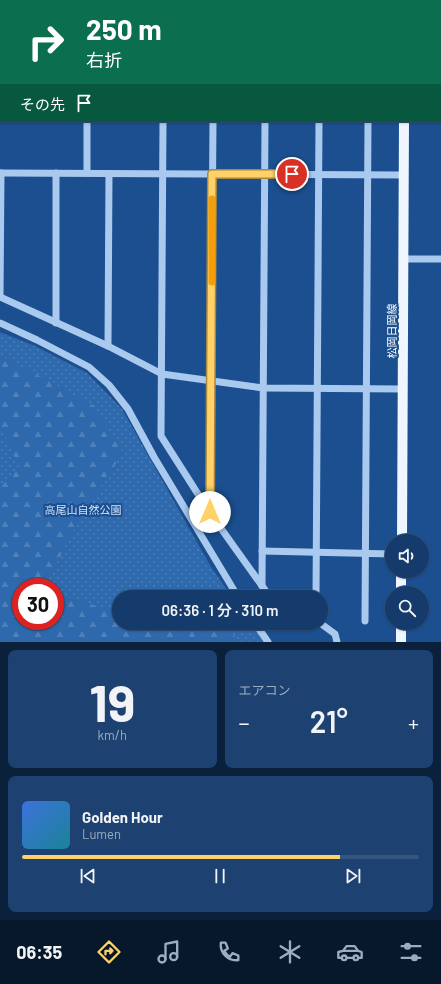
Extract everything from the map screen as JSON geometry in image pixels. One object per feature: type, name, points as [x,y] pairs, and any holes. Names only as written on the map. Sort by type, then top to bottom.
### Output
[{"type":"main road","name":"松岡日岡線","points":[[402,534],[404,122]]},
{"type":"main road","points":[[401,630],[401,642]]},
{"type":"street","points":[[87,122],[87,173]]},
{"type":"street","points":[[163,122],[161,436],[210,512],[265,590]]},
{"type":"street","points":[[210,512],[213,122]]},
{"type":"street","points":[[262,586],[265,122]]},
{"type":"street","points":[[316,590],[319,122]]},
{"type":"street","points":[[365,621],[368,122]]},
{"type":"street","points":[[402,389],[263,388],[162,374],[108,346],[0,297],[0,173],[404,175]]},
{"type":"street","points":[[56,173],[56,323]]},
{"type":"street","points":[[108,346],[109,174]]},
{"type":"street","points":[[403,260],[441,259]]},
{"type":"street","points":[[0,323],[37,340],[88,367],[109,385],[128,409],[154,457],[234,590]]},
{"type":"street","points":[[262,551],[385,554]]},
{"type":"street","points":[[328,629],[335,634],[337,642]]},
{"type":"street","points":[[260,630],[268,642]]},
{"type":"green space","name":"高尾山自然公園","points":[[0,332],[35,346],[87,373],[122,409],[211,567],[227,590],[112,590],[112,630],[256,630],[265,642],[0,642]]},
{"type":"green space","points":[[0,355],[93,405],[123,452],[72,533],[50,578],[12,578],[12,630],[64,630],[64,596],[112,611],[112,630],[229,630],[240,642],[0,642],[0,488],[19,467],[0,425]]},
{"type":"slow traffic","points":[[212,199],[212,282]]},
{"type":"route","points":[[210,512],[212,174],[292,174]]}]
